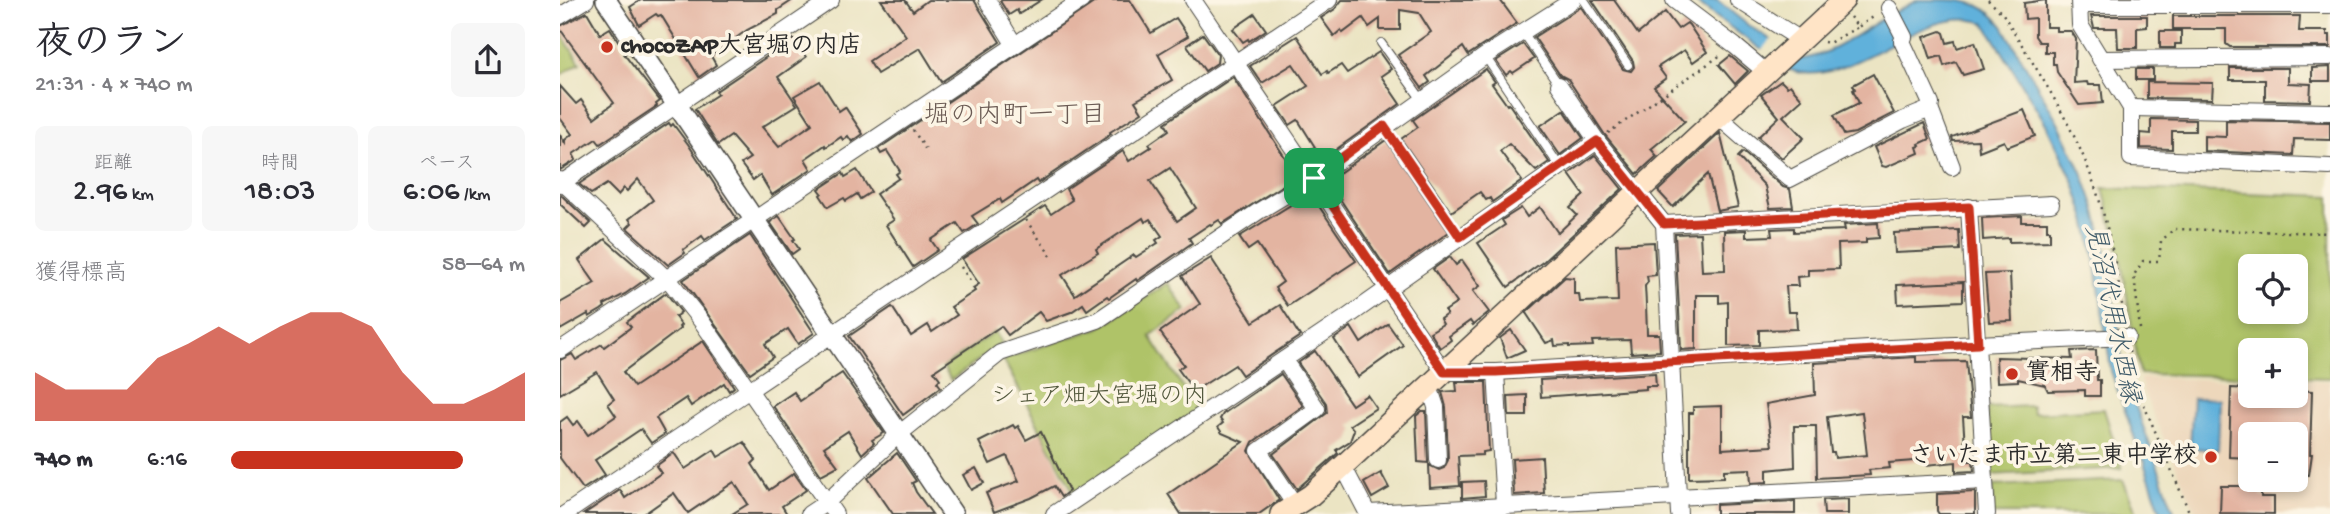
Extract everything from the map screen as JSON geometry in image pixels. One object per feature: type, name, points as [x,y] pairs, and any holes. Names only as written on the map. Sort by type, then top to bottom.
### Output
[{"type":"main road","points":[[1288,510],[1311,495],[1343,466],[1770,71],[1840,1]]},
{"type":"street","points":[[560,16],[586,0]]},
{"type":"street","points":[[607,0],[953,514]]},
{"type":"street","points":[[831,0],[561,182],[668,279],[702,322],[831,508]]},
{"type":"street","points":[[988,0],[1014,44]]},
{"type":"street","points":[[560,350],[1082,0]]},
{"type":"street","points":[[1193,0],[1387,288],[1437,379],[1438,460]]},
{"type":"street","points":[[565,514],[1329,0]]},
{"type":"street","points":[[809,514],[831,508],[899,434],[1000,353],[1098,320],[1259,211],[1314,178],[1485,56],[1573,0]]},
{"type":"street","points":[[1674,0],[1770,71]]},
{"type":"street","points":[[1738,0],[1798,44]]},
{"type":"street","points":[[2330,5],[2080,2],[2080,25],[2131,108],[2131,158],[2330,167]]},
{"type":"street","points":[[1890,10],[1931,104],[1930,109],[1952,167]]},
{"type":"street","points":[[2100,59],[2330,57]]},
{"type":"street","points":[[1557,82],[1597,141],[1664,224],[1679,506]]},
{"type":"street","points":[[2131,108],[2330,112]]},
{"type":"street","points":[[1719,117],[1790,179],[1903,120],[1930,109]]},
{"type":"street","points":[[1054,514],[1283,360],[1597,141]]},
{"type":"street","points":[[1664,224],[2051,204]]},
{"type":"street","points":[[1969,207],[1987,514]]},
{"type":"street","points":[[1437,379],[1496,372],[2108,339],[2127,335]]},
{"type":"street","points":[[1283,360],[1317,409],[1259,451],[1288,510]]},
{"type":"street","points":[[1496,372],[1504,505]]},
{"type":"street","points":[[1343,466],[1368,513],[1504,505],[1679,506],[1985,481]]},
{"type":"lane","points":[[1584,0],[1628,65]]},
{"type":"lane","points":[[1523,32],[1557,82]]},
{"type":"lane","points":[[1381,43],[1422,100]]},
{"type":"lane","points":[[1485,56],[1560,167]]},
{"type":"lane","points":[[1384,126],[1460,237]]},
{"type":"path","points":[[1988,0],[2003,14],[2069,126],[2088,168],[2111,241],[2136,386],[2190,514]]},
{"type":"path","points":[[1840,1],[1858,27]]},
{"type":"path","points":[[1824,42],[1829,43],[1890,10]]},
{"type":"path","points":[[1597,141],[1735,46]]},
{"type":"path","points":[[905,118],[926,150]]},
{"type":"path","points":[[1018,209],[1051,256]]},
{"type":"path","points":[[2127,335],[2141,329],[2134,275],[2143,261],[2159,261],[2161,241],[2174,229],[2330,233]]},
{"type":"path","points":[[952,254],[971,282]]},
{"type":"shaded area","name":"さいたま市立第二東中学校","points":[[2140,378],[2238,380],[2238,408],[2308,408],[2308,380],[2330,381],[2330,514],[2197,514],[2143,391]]},
{"type":"green space","points":[[560,32],[580,63],[560,75]]},
{"type":"green space","points":[[2103,188],[2330,196],[2330,378],[2308,377],[2308,338],[2238,338],[2238,376],[2140,374],[2121,261]]},
{"type":"green space","name":"シェア畑大宮堀の内","points":[[1168,283],[1186,310],[1150,336],[1198,411],[1074,493],[1003,359],[1099,328]]},
{"type":"green space","points":[[995,332],[1002,343],[951,380],[943,367]]},
{"type":"green space","points":[[2032,406],[2033,413],[2104,409],[2122,468],[1990,475],[1987,408]]},
{"type":"green space","points":[[2123,480],[2137,514],[1993,514],[1993,486]]},
{"type":"water","name":"見沼代用水西縁","points":[[1693,0],[1717,0],[1749,26],[1803,59],[1841,45],[1887,16],[1919,0],[1971,3],[1997,19],[2058,122],[2082,172],[2095,208],[2107,256],[2124,374],[2175,514],[2161,512],[2145,460],[2142,459],[2111,371],[2095,259],[2073,180],[2046,124],[1985,23],[1961,19],[1936,24],[1835,70],[1811,74],[1788,69]]},
{"type":"water","points":[[2193,398],[2220,399],[2218,450],[2190,448]]},
{"type":"pier","points":[[1774,37],[1800,54],[1785,71],[1760,52]]},
{"type":"building","points":[[641,0],[793,0],[778,10],[778,14],[747,30],[711,56],[716,65],[699,77],[661,15],[656,14],[639,25],[630,7]]},
{"type":"building","points":[[881,0],[905,0],[913,11],[928,0],[974,0],[1000,42],[941,82],[920,48],[877,74],[869,61],[906,36]]},
{"type":"building","points":[[1041,0],[1019,14],[1017,10],[1009,15],[1000,1]]},
{"type":"building","points":[[1098,0],[1130,0],[1151,33],[1176,18],[1188,36],[1158,54],[1172,80],[1135,101],[1142,112],[1110,132],[1111,134],[1038,183],[1036,180],[1002,203],[1000,199],[972,216],[978,224],[964,233],[957,223],[931,240],[938,250],[913,267],[886,225],[894,220],[876,194],[899,178],[896,174],[900,171],[887,151],[881,154],[878,149]]},
{"type":"building","points":[[1342,0],[1500,0],[1517,23],[1468,55],[1463,47],[1426,76],[1430,82],[1422,88],[1398,55],[1431,32],[1419,13],[1400,10],[1400,30],[1380,30],[1380,19],[1369,27],[1363,18],[1343,33],[1341,30],[1334,36],[1321,18],[1335,9]]},
{"type":"building","points":[[1592,0],[1614,0],[1638,34],[1665,12],[1678,29],[1687,23],[1707,52],[1693,62],[1684,50],[1658,67],[1666,78],[1654,87],[1685,121],[1651,149],[1657,156],[1637,174],[1605,135],[1568,79],[1560,75],[1534,37],[1581,7],[1623,69],[1631,71],[1634,67],[1633,61]]},
{"type":"building","points":[[2046,0],[2046,27],[2056,27],[2056,31],[2071,31],[2076,39],[2074,83],[2101,85],[2103,103],[2079,105],[2057,72],[2056,64],[2053,64],[2053,52],[2045,52],[2045,42],[2039,42],[2035,36],[2035,18],[2025,19],[2024,3]]},
{"type":"building","points":[[587,12],[600,34],[610,28],[626,53],[624,54],[660,101],[657,106],[600,144],[596,139],[573,154],[576,160],[560,170],[560,135],[565,143],[572,134],[560,118],[560,86],[576,104],[581,100],[594,118],[614,103],[560,29],[560,26]]},
{"type":"building","points":[[1255,14],[1266,30],[1243,42],[1233,29]]},
{"type":"building","points":[[2091,16],[2147,16],[2147,27],[2137,28],[2137,48],[2118,48],[2117,28],[2094,28]]},
{"type":"building","points":[[2173,16],[2300,16],[2299,31],[2327,31],[2327,35],[2330,35],[2330,47],[2230,47],[2226,44],[2226,29],[2173,29]]},
{"type":"building","points":[[1941,31],[1947,43],[1955,41],[1957,48],[1975,42],[1984,69],[1963,75],[1956,62],[1944,66],[1941,56],[1931,59],[1924,37]]},
{"type":"building","points":[[2160,31],[2181,31],[2181,44],[2175,44],[2175,48],[2160,48]]},
{"type":"building","points":[[1203,34],[1218,55],[1217,63],[1205,71],[1187,45]]},
{"type":"building","points":[[1297,36],[1322,74],[1341,65],[1347,73],[1379,52],[1391,69],[1381,76],[1400,104],[1317,163],[1309,150],[1315,147],[1298,120],[1290,125],[1277,106],[1308,86],[1293,64],[1262,83],[1250,66]]},
{"type":"building","points":[[793,39],[806,57],[778,77],[797,105],[762,127],[779,147],[812,124],[794,96],[820,81],[839,111],[845,107],[863,134],[852,142],[848,136],[843,140],[841,137],[826,147],[825,145],[805,159],[811,169],[772,195],[760,175],[753,180],[741,164],[750,158],[731,136],[718,145],[695,109],[718,94],[716,91]]},
{"type":"building","points":[[1523,44],[1534,59],[1506,75],[1496,61]]},
{"type":"building","points":[[1730,56],[1748,71],[1735,84],[1719,65]]},
{"type":"building","points":[[2330,67],[2330,81],[2312,81],[2312,68]]},
{"type":"building","points":[[2230,68],[2288,68],[2288,83],[2311,84],[2310,101],[2265,100],[2265,80],[2230,80]]},
{"type":"building","points":[[1486,69],[1495,82],[1492,84],[1549,162],[1536,171],[1509,144],[1500,151],[1522,181],[1492,202],[1490,198],[1486,200],[1480,192],[1451,212],[1401,139],[1418,127],[1413,120]]},
{"type":"building","points":[[2136,69],[2153,69],[2153,80],[2136,80]]},
{"type":"building","points":[[1873,74],[1894,113],[1855,133],[1844,135],[1834,115],[1859,103],[1853,85]]},
{"type":"building","points":[[1233,77],[1297,176],[1222,224],[1219,220],[1210,224],[1189,238],[1192,243],[1137,281],[1136,279],[1087,310],[1083,304],[1071,312],[1046,321],[1039,312],[1008,335],[1001,326],[934,371],[940,379],[937,382],[941,387],[903,415],[849,336],[892,307],[911,336],[928,325],[932,332],[957,315],[951,307],[975,291],[973,288],[979,284],[962,259],[1045,206],[1051,214],[1072,200],[1066,189],[1123,151],[1129,161],[1151,147],[1149,144],[1169,130],[1165,123]],"holes":[[[1170,168],[1196,208],[1177,221],[1150,181]],[[1143,218],[1145,222],[1150,219],[1162,236],[1156,240],[1158,243],[1136,257],[1134,255],[1075,295],[1062,275],[1098,253],[1096,249]]]},
{"type":"building","points":[[1781,81],[1787,87],[1790,85],[1802,99],[1783,116],[1804,138],[1782,158],[1758,137],[1779,117],[1761,95]]},
{"type":"building","points":[[2147,82],[2213,83],[2212,99],[2147,98]]},
{"type":"building","points":[[1564,110],[1583,138],[1560,155],[1540,126]]},
{"type":"building","points":[[2024,110],[2035,136],[2007,147],[2004,141],[1979,151],[1978,140],[1953,141],[1952,137]]},
{"type":"building","points":[[2151,119],[2195,120],[2195,131],[2172,131],[2172,149],[2141,148],[2141,133],[2151,134]]},
{"type":"building","points":[[2226,120],[2330,122],[2330,140],[2294,139],[2293,155],[2204,151],[2204,136],[2226,137]]},
{"type":"building","points":[[669,123],[671,126],[673,124],[688,144],[737,219],[705,240],[702,236],[668,265],[627,228],[632,223],[629,219],[653,200],[638,179],[627,191],[624,188],[618,195],[607,184],[591,194],[579,184]]},
{"type":"building","points":[[1924,123],[1930,139],[1919,144],[1919,153],[1886,167],[1882,166],[1874,147]]},
{"type":"building","points":[[1720,133],[1738,207],[1717,211],[1708,174],[1673,207],[1658,191]]},
{"type":"building","points":[[1386,140],[1449,232],[1390,274],[1328,181]]},
{"type":"building","points":[[1743,152],[1783,187],[1790,189],[1793,207],[1770,208],[1765,186],[1738,157]]},
{"type":"building","points":[[1595,155],[1622,189],[1544,261],[1508,287],[1478,243],[1505,225],[1502,220],[1521,208],[1527,217],[1540,207],[1558,233],[1577,215],[1570,208],[1584,195],[1569,174]]},
{"type":"building","points":[[857,170],[871,192],[860,199],[857,194],[846,201],[844,198],[828,207],[819,189],[843,173],[845,177]]},
{"type":"building","points":[[1310,193],[1356,261],[1288,306],[1275,288],[1283,282],[1257,244],[1248,250],[1239,237]]},
{"type":"building","points":[[560,194],[591,223],[586,228],[560,204]]},
{"type":"building","points":[[779,216],[799,249],[792,254],[770,222]]},
{"type":"building","points":[[2022,216],[2022,222],[2047,222],[2050,241],[2009,242],[2009,238],[1983,240],[1982,218]]},
{"type":"building","points":[[1878,223],[1879,238],[1866,239],[1866,243],[1838,244],[1839,269],[1808,270],[1808,276],[1797,277],[1798,286],[1786,286],[1788,312],[1796,312],[1797,329],[1759,330],[1759,345],[1728,346],[1728,302],[1719,303],[1719,295],[1696,295],[1696,349],[1681,350],[1675,234],[1700,233],[1702,271],[1725,270],[1724,231],[1746,230],[1746,237],[1772,236],[1771,229],[1794,228],[1794,232],[1845,230],[1844,225]]},
{"type":"building","points":[[1959,230],[1960,250],[1895,253],[1894,233]]},
{"type":"building","points":[[750,235],[814,333],[798,344],[788,329],[765,344],[773,357],[750,373],[683,280]]},
{"type":"building","points":[[605,239],[649,277],[604,305],[601,310],[589,317],[588,314],[560,330],[560,303],[595,283],[579,260]]},
{"type":"building","points":[[1654,242],[1656,275],[1647,276],[1648,282],[1645,286],[1647,334],[1659,334],[1660,351],[1631,353],[1630,340],[1592,341],[1593,346],[1569,347],[1555,346],[1554,340],[1546,343],[1526,313],[1565,277],[1574,278],[1574,294],[1579,294],[1580,302],[1618,301],[1616,244]]},
{"type":"building","points":[[1450,257],[1456,265],[1462,260],[1480,286],[1473,291],[1489,312],[1473,325],[1470,321],[1449,336],[1451,340],[1440,348],[1430,332],[1443,324],[1440,319],[1447,314],[1445,311],[1457,303],[1433,269]]},
{"type":"building","points":[[1211,258],[1253,322],[1280,305],[1300,336],[1242,375],[1235,365],[1194,391],[1178,369],[1184,365],[1160,332],[1200,304],[1182,276]]},
{"type":"building","points":[[2010,273],[2012,321],[1989,322],[1985,274]]},
{"type":"building","points":[[1963,282],[1963,301],[1898,304],[1897,285]]},
{"type":"building","points":[[666,293],[681,312],[675,317],[681,325],[680,329],[623,372],[634,387],[703,341],[734,387],[729,391],[724,383],[691,406],[686,398],[656,418],[665,434],[651,443],[641,429],[595,460],[605,475],[583,489],[560,458],[560,422],[567,417],[573,425],[578,421],[588,435],[616,416],[608,404],[614,399],[597,372],[560,394],[560,360],[572,354],[576,360],[602,344],[604,347],[631,327],[627,322]]},
{"type":"building","points":[[1388,324],[1403,345],[1358,377],[1334,339],[1351,327],[1361,343]]},
{"type":"building","points":[[1511,330],[1525,350],[1507,358],[1500,338]]},
{"type":"building","points":[[2096,350],[2100,396],[2085,396],[2085,390],[2048,391],[2045,385],[2018,379],[1997,382],[1996,357],[2072,359],[2071,351]]},
{"type":"building","points":[[1315,351],[1352,405],[1367,395],[1376,408],[1350,425],[1354,430],[1350,441],[1336,450],[1338,453],[1297,489],[1273,454],[1327,413],[1326,403],[1298,363]]},
{"type":"building","points":[[1916,357],[1916,362],[1966,361],[1971,417],[1963,417],[1966,461],[1973,461],[1974,471],[1956,472],[1956,462],[1926,465],[1926,460],[1889,463],[1890,468],[1869,470],[1870,475],[1817,478],[1816,426],[1794,426],[1795,467],[1767,470],[1767,482],[1751,483],[1750,469],[1724,470],[1724,477],[1689,478],[1689,413],[1693,413],[1693,407],[1722,406],[1722,449],[1772,446],[1766,404],[1815,395],[1814,363]],"holes":[[[1862,412],[1867,455],[1835,458],[1834,452],[1831,452],[1827,417]]]},
{"type":"building","points":[[842,373],[884,433],[872,440],[874,443],[862,454],[848,431],[824,447],[838,466],[821,475],[773,406],[794,392],[800,401]]},
{"type":"building","points":[[1655,373],[1656,386],[1646,386],[1646,389],[1541,397],[1540,380]]},
{"type":"building","points":[[1281,374],[1303,406],[1253,442],[1249,451],[1279,500],[1259,514],[1181,514],[1168,494],[1243,442],[1222,433],[1218,427],[1223,423],[1220,419],[1223,414]]},
{"type":"building","points":[[1456,382],[1486,382],[1489,451],[1483,452],[1483,455],[1458,456],[1460,486],[1430,488],[1429,465],[1439,470],[1444,468],[1448,460],[1446,407],[1442,392],[1457,391]]},
{"type":"building","points":[[2231,388],[2238,388],[2238,408],[2308,408],[2308,391],[2312,391],[2312,454],[2309,475],[2308,422],[2238,422],[2238,457],[2229,457]]},
{"type":"building","points":[[1527,395],[1527,416],[1509,416],[1508,396]]},
{"type":"building","points":[[1426,411],[1428,463],[1418,462],[1416,416]]},
{"type":"building","points":[[1013,425],[1015,428],[1018,426],[1026,440],[1041,432],[1069,491],[1061,497],[1054,486],[994,512],[986,493],[1019,481],[1007,456],[990,464],[979,442]]},
{"type":"building","points":[[744,442],[756,460],[752,464],[769,490],[794,473],[806,490],[782,506],[787,514],[732,514],[748,504],[734,482],[688,513],[674,493],[644,514],[584,514],[620,490],[625,498],[661,473],[656,466],[674,453],[685,469],[714,450],[718,457]]},
{"type":"building","points":[[897,453],[916,481],[912,483],[916,492],[932,514],[893,514],[868,478]]},
{"type":"building","points":[[1542,457],[1544,493],[1514,495],[1512,459]]},
{"type":"building","points":[[976,468],[984,483],[971,490],[963,475]]},
{"type":"building","points":[[1381,473],[1389,488],[1372,498],[1364,483]]},
{"type":"building","points":[[1484,481],[1485,496],[1462,498],[1462,482]]},
{"type":"building","points":[[2221,486],[2238,486],[2238,492],[2261,492],[2261,497],[2274,497],[2274,514],[2220,513]]},
{"type":"building","points":[[1975,492],[1975,514],[1939,514],[1937,511],[1937,494]]},
{"type":"building","points":[[1848,499],[1848,514],[1824,514],[1823,500]]},
{"type":"building","points":[[1795,501],[1795,514],[1716,514],[1716,505]]},
{"type":"place","name":"chocoZAP大宮堀の内店","points":[[607,47]]},
{"type":"place","name":"實相寺","points":[[2012,374]]},
{"type":"place","name":"さいたま市立第二東中学校","points":[[2211,457]]},
{"type":"district","name":"堀の内町一丁目","points":[[1015,117]]},
{"type":"route","points":[[1384,126],[1460,237],[1597,141],[1664,224],[1969,207],[1978,344],[1496,372],[1444,372],[1314,178],[1384,126]]}]
